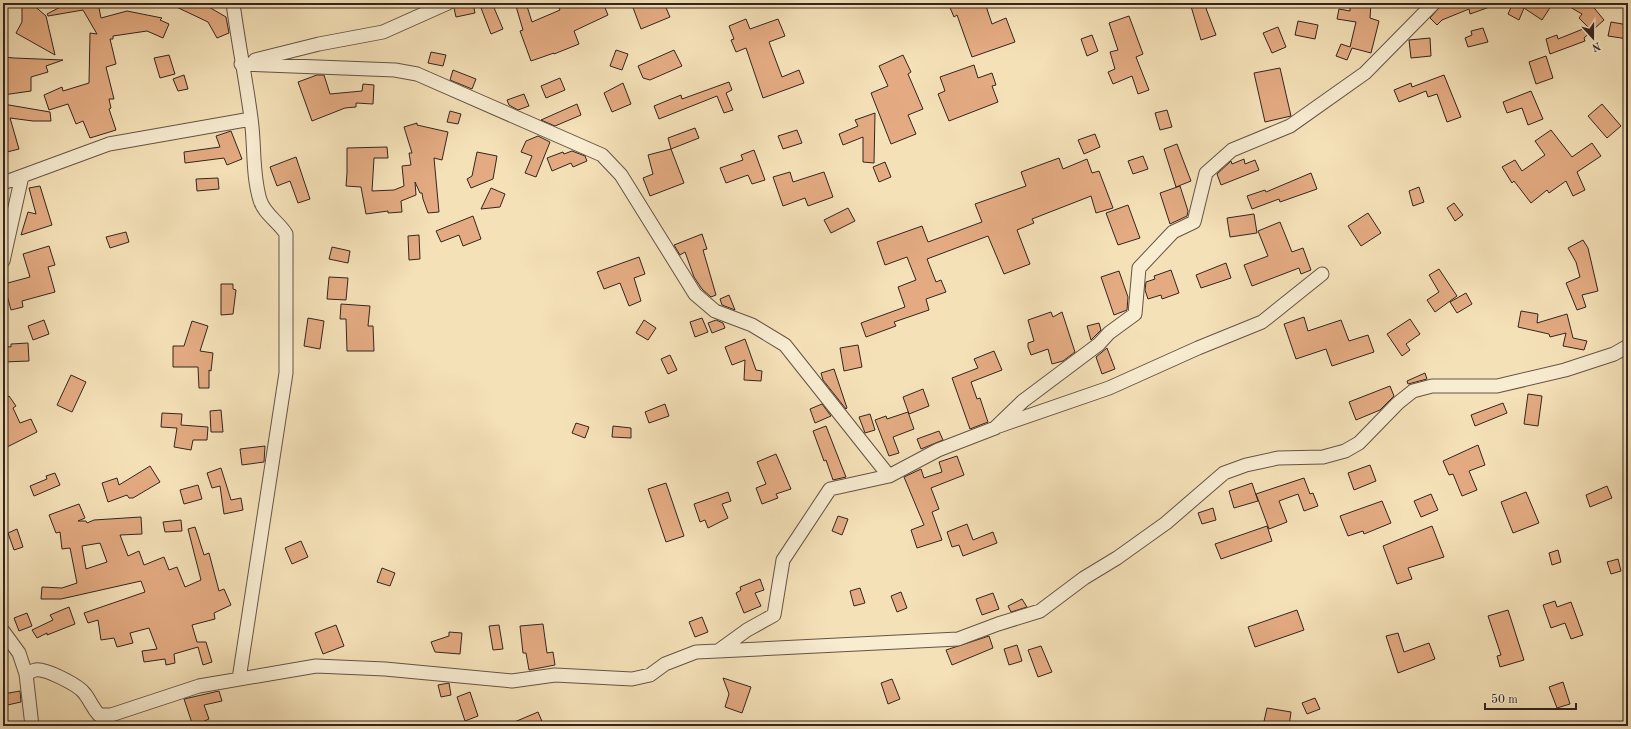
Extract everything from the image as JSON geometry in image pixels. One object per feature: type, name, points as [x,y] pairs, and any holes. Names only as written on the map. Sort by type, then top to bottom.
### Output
[{"type":"street","points":[[233,3],[241,64],[251,119],[256,180],[260,202],[273,219],[281,224],[286,234],[286,374],[239,679]]},
{"type":"street","points":[[241,64],[319,44],[382,32],[448,3]]},
{"type":"street","points":[[995,428],[1023,401],[1099,344],[1109,333],[1135,314],[1139,268],[1173,232],[1194,222],[1206,173],[1232,150],[1290,126],[1365,72],[1434,3]]},
{"type":"street","points":[[241,64],[395,70],[416,74],[602,155],[621,175],[695,294],[715,311],[752,325],[785,345],[889,476]]},
{"type":"street","points":[[3,183],[109,144],[251,119]]},
{"type":"street","points":[[3,261],[22,176]]},
{"type":"street","points":[[718,651],[747,630],[774,615],[783,560],[830,489],[889,476],[938,450],[995,428],[1109,388],[1198,348],[1262,322],[1322,274]]},
{"type":"street","points":[[26,674],[36,670],[50,673],[74,684],[85,693],[91,707],[99,715],[111,715],[200,686],[316,666],[385,669],[512,681],[555,675],[632,679],[650,675],[665,664],[696,652],[958,639],[973,635],[998,624],[1040,611],[1084,578],[1117,558],[1166,523],[1224,473],[1246,465],[1278,458],[1323,456],[1345,451],[1358,443],[1398,403],[1413,391],[1432,386],[1497,386],[1565,370],[1614,354],[1628,346]]},
{"type":"street","points":[[3,631],[19,653],[26,674],[32,726]]},
{"type":"building","points":[[29,3],[31,3],[46,16],[55,55],[16,33],[22,22],[22,6],[28,7]]},
{"type":"building","points":[[68,3],[98,3],[101,18],[127,11],[162,18],[160,20],[169,24],[163,38],[147,31],[113,36],[113,39],[110,39],[116,64],[106,67],[114,99],[109,99],[111,108],[109,109],[116,130],[90,138],[83,121],[76,124],[68,104],[49,110],[44,95],[62,87],[63,91],[89,83],[90,33],[97,34],[83,10],[48,16],[47,14]]},
{"type":"building","points":[[168,3],[202,3],[226,17],[229,33],[217,38],[208,22]]},
{"type":"building","points":[[456,3],[473,3],[475,13],[456,17],[454,8]]},
{"type":"building","points":[[492,3],[503,29],[491,34],[481,8]]},
{"type":"building","points":[[515,3],[526,3],[532,22],[560,10],[557,3],[603,3],[608,15],[574,31],[579,44],[531,61],[520,31],[523,30]]},
{"type":"building","points":[[637,3],[664,3],[670,17],[641,29],[632,5]]},
{"type":"building","points":[[948,3],[985,3],[992,24],[1006,18],[1015,42],[972,57],[957,15],[954,17]]},
{"type":"building","points":[[1190,3],[1204,3],[1216,35],[1201,40]]},
{"type":"building","points":[[1350,3],[1371,3],[1370,18],[1379,21],[1371,53],[1352,48],[1347,60],[1336,56],[1341,44],[1350,47],[1356,22],[1337,19],[1339,9],[1350,11]]},
{"type":"building","points":[[1443,3],[1498,4],[1470,14],[1469,9],[1442,20],[1437,25],[1430,18]]},
{"type":"building","points":[[1513,3],[1553,3],[1542,20],[1524,8],[1519,20],[1508,14]]},
{"type":"building","points":[[1563,3],[1590,3],[1604,20],[1584,38],[1585,41],[1550,54],[1546,39],[1557,35],[1558,39],[1588,27],[1579,18],[1582,14]]},
{"type":"building","points":[[1129,16],[1143,54],[1136,57],[1149,90],[1138,94],[1132,76],[1113,84],[1108,72],[1115,69],[1110,52],[1118,50],[1109,23]]},
{"type":"building","points":[[746,19],[750,29],[778,19],[785,36],[769,42],[782,77],[799,70],[804,83],[763,98],[746,48],[736,52],[731,40],[734,39],[729,26]]},
{"type":"building","points":[[1298,21],[1318,25],[1315,39],[1295,35]]},
{"type":"building","points":[[1611,22],[1628,25],[1628,39],[1608,36]]},
{"type":"building","points":[[1278,27],[1286,47],[1272,53],[1263,33]]},
{"type":"building","points":[[1483,28],[1488,42],[1468,47],[1465,38],[1472,35],[1471,31]]},
{"type":"building","points":[[1092,35],[1098,51],[1087,56],[1081,39]]},
{"type":"building","points":[[1430,38],[1431,56],[1411,58],[1409,40]]},
{"type":"building","points":[[616,50],[628,54],[622,70],[610,66]]},
{"type":"building","points":[[674,50],[682,66],[650,80],[643,78],[638,66]]},
{"type":"building","points":[[431,52],[446,55],[443,66],[428,63]]},
{"type":"building","points":[[169,55],[175,74],[160,78],[154,58]]},
{"type":"building","points":[[903,55],[911,72],[908,74],[923,109],[908,115],[916,134],[891,144],[871,93],[888,86],[879,66]]},
{"type":"building","points":[[1546,56],[1553,78],[1536,84],[1529,62]]},
{"type":"building","points":[[4,57],[63,60],[46,66],[48,72],[31,77],[31,91],[3,95]]},
{"type":"building","points":[[974,65],[978,78],[992,73],[996,85],[992,86],[998,102],[949,121],[938,94],[945,91],[940,77]]},
{"type":"building","points":[[1280,68],[1291,116],[1265,122],[1254,73]]},
{"type":"building","points":[[453,70],[476,79],[472,89],[450,80]]},
{"type":"building","points":[[184,75],[188,89],[178,91],[173,79]]},
{"type":"building","points":[[317,75],[324,75],[330,94],[362,91],[363,84],[374,85],[373,104],[356,103],[356,107],[345,108],[312,121],[298,82]]},
{"type":"building","points":[[1444,75],[1461,117],[1447,122],[1437,94],[1428,97],[1426,91],[1399,102],[1394,90],[1411,83],[1412,87]]},
{"type":"building","points":[[560,78],[565,90],[546,98],[541,86]]},
{"type":"building","points":[[729,82],[732,90],[726,93],[733,110],[724,113],[717,96],[659,119],[654,106],[681,95],[682,99]]},
{"type":"building","points":[[623,83],[631,104],[612,112],[604,93]]},
{"type":"building","points":[[1531,91],[1543,119],[1528,125],[1522,108],[1507,113],[1503,102]]},
{"type":"building","points":[[524,94],[529,106],[518,110],[509,105],[507,100]]},
{"type":"building","points":[[3,104],[50,112],[51,121],[33,121],[10,118],[19,149],[3,153]]},
{"type":"building","points":[[577,104],[581,115],[555,126],[541,120]]},
{"type":"building","points":[[1602,104],[1621,126],[1607,138],[1588,116]]},
{"type":"building","points":[[1167,110],[1172,127],[1160,130],[1155,113]]},
{"type":"building","points":[[450,111],[461,114],[458,124],[447,122]]},
{"type":"building","points":[[875,113],[874,163],[863,162],[863,137],[843,145],[839,134],[858,126],[855,120]]},
{"type":"building","points":[[417,123],[417,125],[448,132],[442,160],[434,158],[439,212],[428,213],[422,193],[420,193],[415,182],[416,195],[401,201],[402,212],[388,213],[388,211],[366,214],[361,187],[346,186],[347,148],[387,147],[388,158],[374,158],[372,191],[394,190],[404,186],[402,166],[411,165],[409,153],[412,153],[404,127]]},
{"type":"building","points":[[695,128],[699,138],[671,149],[668,138]]},
{"type":"building","points":[[797,130],[802,143],[783,149],[778,136]]},
{"type":"building","points":[[1551,130],[1572,157],[1592,143],[1601,156],[1577,172],[1585,190],[1573,196],[1566,181],[1549,193],[1547,190],[1531,203],[1514,181],[1512,183],[1502,167],[1515,160],[1522,171],[1545,155],[1535,141]]},
{"type":"building","points":[[231,131],[242,159],[227,165],[224,158],[185,163],[184,152],[220,147],[216,136]]},
{"type":"building","points":[[1095,134],[1100,147],[1084,154],[1078,140]]},
{"type":"building","points":[[538,136],[550,142],[536,177],[525,173],[532,156],[521,152],[526,141]]},
{"type":"building","points":[[1177,144],[1191,181],[1176,187],[1164,149]]},
{"type":"building","points":[[671,149],[684,183],[650,196],[643,178],[653,174],[648,155]]},
{"type":"building","points":[[754,150],[765,180],[752,184],[748,175],[726,183],[720,168],[743,160],[741,155]]},
{"type":"building","points":[[572,151],[585,156],[587,161],[573,167],[571,163],[552,171],[547,158],[563,152],[564,154]]},
{"type":"building","points":[[477,152],[497,156],[493,179],[471,188],[467,179],[472,176]]},
{"type":"building","points":[[1143,156],[1148,169],[1133,174],[1128,161]]},
{"type":"building","points":[[296,157],[310,199],[298,203],[290,181],[277,186],[270,167]]},
{"type":"building","points":[[1059,158],[1063,169],[1087,159],[1092,173],[1099,171],[1113,208],[1096,213],[1091,196],[1032,219],[1034,223],[1017,230],[1030,264],[1004,274],[988,236],[927,259],[936,282],[941,280],[946,292],[926,299],[929,310],[894,322],[896,326],[866,337],[861,323],[905,307],[898,287],[916,280],[907,257],[885,265],[877,242],[922,226],[928,242],[982,222],[975,204],[1026,186],[1021,172]]},
{"type":"building","points":[[1244,159],[1245,164],[1255,160],[1259,170],[1221,185],[1217,174],[1231,161],[1232,164]]},
{"type":"building","points":[[885,162],[891,177],[879,182],[873,167]]},
{"type":"building","points":[[790,172],[793,182],[824,172],[833,197],[808,206],[805,198],[783,206],[773,177]]},
{"type":"building","points":[[1311,173],[1317,189],[1280,202],[1279,199],[1252,209],[1247,196],[1265,190],[1266,192]]},
{"type":"building","points":[[218,178],[219,189],[197,191],[196,179]]},
{"type":"building","points":[[40,186],[52,225],[21,235],[28,212],[36,214],[29,188]]},
{"type":"building","points":[[1180,186],[1188,211],[1187,216],[1170,224],[1160,193]]},
{"type":"building","points":[[1419,187],[1424,202],[1413,206],[1409,191]]},
{"type":"building","points":[[491,188],[505,194],[500,207],[481,209]]},
{"type":"building","points":[[1454,203],[1463,215],[1455,221],[1447,208]]},
{"type":"building","points":[[1128,205],[1140,238],[1118,245],[1106,213]]},
{"type":"building","points":[[848,208],[855,221],[831,233],[824,220]]},
{"type":"building","points":[[1368,213],[1381,233],[1361,246],[1348,226]]},
{"type":"building","points":[[1254,214],[1257,233],[1230,237],[1227,218]]},
{"type":"building","points":[[473,216],[481,239],[463,246],[459,235],[441,242],[436,231]]},
{"type":"building","points":[[1280,222],[1292,252],[1303,248],[1311,270],[1301,274],[1299,268],[1252,286],[1244,265],[1268,256],[1258,231]]},
{"type":"building","points":[[126,232],[129,242],[110,248],[106,237]]},
{"type":"building","points":[[702,234],[707,249],[703,250],[716,295],[711,297],[702,289],[694,277],[685,252],[680,255],[674,245]]},
{"type":"building","points":[[419,235],[420,259],[409,260],[408,236]]},
{"type":"building","points":[[1583,240],[1588,248],[1598,291],[1582,295],[1586,307],[1577,310],[1566,283],[1580,277],[1576,262],[1568,248]]},
{"type":"building","points":[[49,246],[55,265],[48,267],[55,292],[22,301],[23,307],[11,310],[4,284],[30,277],[23,254]]},
{"type":"building","points":[[332,247],[350,251],[348,263],[329,259]]},
{"type":"building","points":[[639,257],[645,274],[634,278],[641,301],[629,306],[620,283],[604,289],[597,272]]},
{"type":"building","points":[[1226,263],[1231,278],[1201,288],[1196,275]]},
{"type":"building","points":[[1439,269],[1457,296],[1435,312],[1427,300],[1439,292],[1429,275]]},
{"type":"building","points":[[1171,270],[1179,293],[1162,299],[1161,295],[1148,299],[1145,290],[1146,282],[1155,279],[1154,276]]},
{"type":"building","points":[[1119,271],[1128,297],[1127,310],[1114,315],[1101,277]]},
{"type":"building","points":[[329,277],[348,278],[346,300],[327,299]]},
{"type":"building","points":[[221,284],[233,284],[233,289],[236,290],[233,314],[221,315]]},
{"type":"building","points":[[1466,293],[1472,304],[1457,313],[1450,302]]},
{"type":"building","points":[[729,295],[735,310],[722,305],[720,299]]},
{"type":"building","points":[[341,304],[370,306],[368,326],[373,326],[374,351],[347,351],[346,319],[340,319]]},
{"type":"building","points":[[1521,311],[1538,314],[1537,323],[1567,314],[1573,338],[1587,341],[1584,350],[1563,346],[1566,333],[1550,337],[1549,334],[1518,327]]},
{"type":"building","points":[[1051,312],[1053,317],[1062,312],[1075,352],[1063,361],[1052,364],[1048,349],[1031,355],[1028,347],[1028,343],[1034,341],[1028,320]]},
{"type":"building","points":[[1304,317],[1308,331],[1341,320],[1349,341],[1368,335],[1374,352],[1332,366],[1326,349],[1296,359],[1284,324]]},
{"type":"building","points":[[308,318],[324,321],[320,349],[304,346]]},
{"type":"building","points":[[702,318],[708,332],[695,337],[690,322]]},
{"type":"building","points":[[1410,319],[1420,334],[1406,344],[1410,350],[1402,356],[1387,334]]},
{"type":"building","points":[[44,320],[49,334],[33,340],[28,326]]},
{"type":"building","points":[[644,320],[656,328],[648,340],[636,333]]},
{"type":"building","points":[[716,320],[723,323],[725,328],[712,333],[708,323]]},
{"type":"building","points":[[192,321],[208,326],[200,351],[213,353],[211,371],[209,370],[209,388],[199,388],[198,367],[173,367],[173,346],[184,346]]},
{"type":"building","points":[[1099,323],[1101,330],[1091,340],[1087,326]]},
{"type":"building","points":[[745,339],[756,370],[762,371],[761,381],[744,380],[745,360],[732,365],[725,347]]},
{"type":"building","points":[[28,343],[29,361],[3,362],[3,346],[11,347],[11,344]]},
{"type":"building","points":[[858,345],[862,367],[844,371],[840,348]]},
{"type":"building","points":[[1107,348],[1115,369],[1102,374],[1096,357]]},
{"type":"building","points":[[994,351],[1002,370],[971,382],[977,399],[980,398],[988,422],[970,429],[952,378],[978,368],[974,359]]},
{"type":"building","points":[[670,355],[677,370],[668,374],[661,359]]},
{"type":"building","points":[[834,369],[847,408],[846,409],[823,380],[821,373]]},
{"type":"building","points":[[1425,373],[1427,379],[1408,384],[1407,381]]},
{"type":"building","points":[[71,375],[86,382],[72,412],[57,405]]},
{"type":"building","points":[[1390,386],[1394,396],[1380,410],[1356,420],[1349,402]]},
{"type":"building","points":[[3,389],[7,397],[9,396],[16,406],[13,408],[20,423],[31,419],[37,432],[3,449]]},
{"type":"building","points":[[923,389],[929,406],[909,414],[903,397]]},
{"type":"building","points":[[1528,394],[1542,396],[1538,426],[1524,424]]},
{"type":"building","points":[[1503,403],[1507,413],[1475,426],[1471,415]]},
{"type":"building","points":[[665,404],[669,416],[649,423],[645,412]]},
{"type":"building","points":[[822,404],[831,416],[815,423],[810,409]]},
{"type":"building","points":[[221,410],[223,432],[211,432],[210,411]]},
{"type":"building","points":[[908,412],[914,429],[893,437],[899,453],[889,456],[875,420],[886,416],[887,419]]},
{"type":"building","points":[[162,413],[182,414],[181,425],[208,427],[207,440],[193,440],[191,450],[174,447],[177,428],[161,427]]},
{"type":"building","points":[[870,414],[875,430],[865,433],[859,417]]},
{"type":"building","points":[[576,423],[589,427],[585,438],[572,433]]},
{"type":"building","points":[[613,426],[631,428],[631,438],[612,437]]},
{"type":"building","points":[[826,426],[846,477],[833,480],[826,460],[824,461],[813,431]]},
{"type":"building","points":[[939,431],[943,440],[921,449],[917,439]]},
{"type":"building","points":[[1478,445],[1485,465],[1469,471],[1477,490],[1462,496],[1453,474],[1449,475],[1443,461]]},
{"type":"building","points":[[265,446],[264,462],[242,465],[240,449]]},
{"type":"building","points":[[776,454],[791,489],[776,494],[778,498],[762,504],[756,488],[766,484],[757,462]]},
{"type":"building","points":[[957,456],[964,475],[931,488],[939,509],[932,512],[942,540],[917,548],[911,530],[924,525],[904,477],[921,469],[924,478],[942,472],[939,462]]},
{"type":"building","points":[[1370,465],[1376,481],[1354,490],[1348,473]]},
{"type":"building","points":[[150,466],[160,482],[133,498],[129,498],[127,495],[108,502],[102,483],[117,478],[119,485]]},
{"type":"building","points":[[221,468],[231,500],[241,498],[243,510],[224,514],[220,486],[212,488],[207,473]]},
{"type":"building","points":[[55,473],[60,485],[34,496],[30,486],[47,479],[46,476]]},
{"type":"building","points":[[1304,478],[1310,494],[1313,493],[1318,506],[1304,511],[1298,494],[1279,501],[1287,522],[1269,529],[1256,494]]},
{"type":"building","points":[[666,483],[684,536],[666,542],[648,489]]},
{"type":"building","points":[[1252,483],[1258,501],[1234,508],[1229,491]]},
{"type":"building","points":[[198,485],[202,499],[184,504],[180,490]]},
{"type":"building","points":[[1607,486],[1612,498],[1590,507],[1586,495]]},
{"type":"building","points":[[728,492],[731,501],[722,504],[728,518],[708,528],[705,520],[700,522],[694,504]]},
{"type":"building","points":[[1526,492],[1539,523],[1513,533],[1501,502]]},
{"type":"building","points":[[1431,494],[1438,510],[1421,517],[1414,501]]},
{"type":"building","points":[[1382,501],[1391,523],[1364,534],[1363,531],[1348,536],[1340,516]]},
{"type":"building","points":[[79,504],[85,518],[78,521],[86,521],[87,523],[94,520],[141,517],[142,534],[120,535],[128,556],[139,551],[144,565],[164,557],[169,570],[177,567],[185,587],[201,580],[188,529],[195,527],[204,555],[209,553],[219,591],[224,589],[231,605],[214,613],[215,619],[192,625],[197,642],[206,642],[212,662],[203,665],[198,647],[174,654],[175,663],[166,665],[165,659],[144,662],[142,651],[157,649],[149,628],[130,633],[133,643],[117,647],[114,638],[101,640],[98,620],[88,623],[84,613],[145,592],[141,581],[61,599],[41,599],[42,587],[62,588],[77,583],[70,548],[62,549],[60,532],[56,533],[49,515]],"holes":[[[100,543],[107,562],[86,569],[82,546]]]},
{"type":"building","points":[[1213,508],[1216,520],[1202,524],[1198,513]]},
{"type":"building","points":[[838,516],[848,519],[842,535],[832,531]]},
{"type":"building","points":[[181,520],[182,531],[165,532],[163,522]]},
{"type":"building","points":[[967,524],[973,540],[993,532],[997,543],[963,556],[959,545],[952,547],[947,532]]},
{"type":"building","points":[[1267,526],[1272,541],[1221,559],[1215,544]]},
{"type":"building","points":[[1432,526],[1444,557],[1408,568],[1412,579],[1397,584],[1383,546]]},
{"type":"building","points":[[17,529],[23,547],[14,550],[8,533]]},
{"type":"building","points":[[301,541],[308,557],[292,564],[285,548]]},
{"type":"building","points":[[1558,550],[1561,562],[1552,565],[1549,553]]},
{"type":"building","points":[[1618,559],[1621,571],[1611,574],[1607,562]]},
{"type":"building","points":[[382,568],[395,573],[390,586],[377,582]]},
{"type":"building","points":[[760,579],[764,590],[755,593],[761,606],[744,613],[736,593],[741,590],[740,587]]},
{"type":"building","points":[[860,588],[865,603],[854,606],[850,591]]},
{"type":"building","points":[[901,592],[907,608],[897,612],[891,596]]},
{"type":"building","points":[[993,593],[999,609],[982,615],[976,599]]},
{"type":"building","points":[[1022,599],[1027,607],[1011,612],[1008,606]]},
{"type":"building","points":[[1555,601],[1557,607],[1571,602],[1583,635],[1571,639],[1565,623],[1551,628],[1543,605]]},
{"type":"building","points":[[69,607],[75,624],[47,635],[47,633],[37,638],[32,630],[53,620],[50,615]]},
{"type":"building","points":[[1297,610],[1304,630],[1255,647],[1248,627]]},
{"type":"building","points":[[1508,610],[1524,660],[1500,667],[1497,656],[1501,655],[1488,616]]},
{"type":"building","points":[[27,613],[32,626],[19,631],[14,618]]},
{"type":"building","points":[[702,617],[708,632],[695,637],[689,622]]},
{"type":"building","points":[[543,624],[547,653],[553,652],[555,665],[529,670],[526,653],[523,653],[520,626]]},
{"type":"building","points":[[336,625],[344,646],[323,654],[315,633]]},
{"type":"building","points":[[499,625],[503,649],[493,650],[489,626]]},
{"type":"building","points":[[449,632],[462,633],[460,654],[435,652],[431,642],[449,636]]},
{"type":"building","points":[[1398,633],[1404,652],[1429,643],[1435,659],[1398,673],[1386,636]]},
{"type":"building","points":[[989,636],[993,648],[952,665],[946,650]]},
{"type":"building","points":[[1017,645],[1022,661],[1009,665],[1004,649]]},
{"type":"building","points":[[1041,646],[1052,672],[1038,677],[1028,650]]},
{"type":"building","points":[[723,678],[751,687],[742,713],[725,707],[729,694]]},
{"type":"building","points":[[892,679],[900,699],[888,704],[881,683]]},
{"type":"building","points":[[1563,682],[1570,704],[1557,708],[1549,687]]},
{"type":"building","points":[[449,683],[451,695],[441,697],[438,685]]},
{"type":"building","points":[[20,691],[21,702],[3,706],[3,694]]},
{"type":"building","points":[[219,691],[222,701],[204,705],[209,719],[193,726],[184,699]]},
{"type":"building","points":[[470,692],[478,716],[465,721],[457,697]]},
{"type":"building","points":[[1315,698],[1320,709],[1307,714],[1302,703]]},
{"type":"building","points":[[1267,708],[1291,712],[1289,726],[1263,726]]},
{"type":"building","points":[[538,712],[544,726],[505,726]]}]
